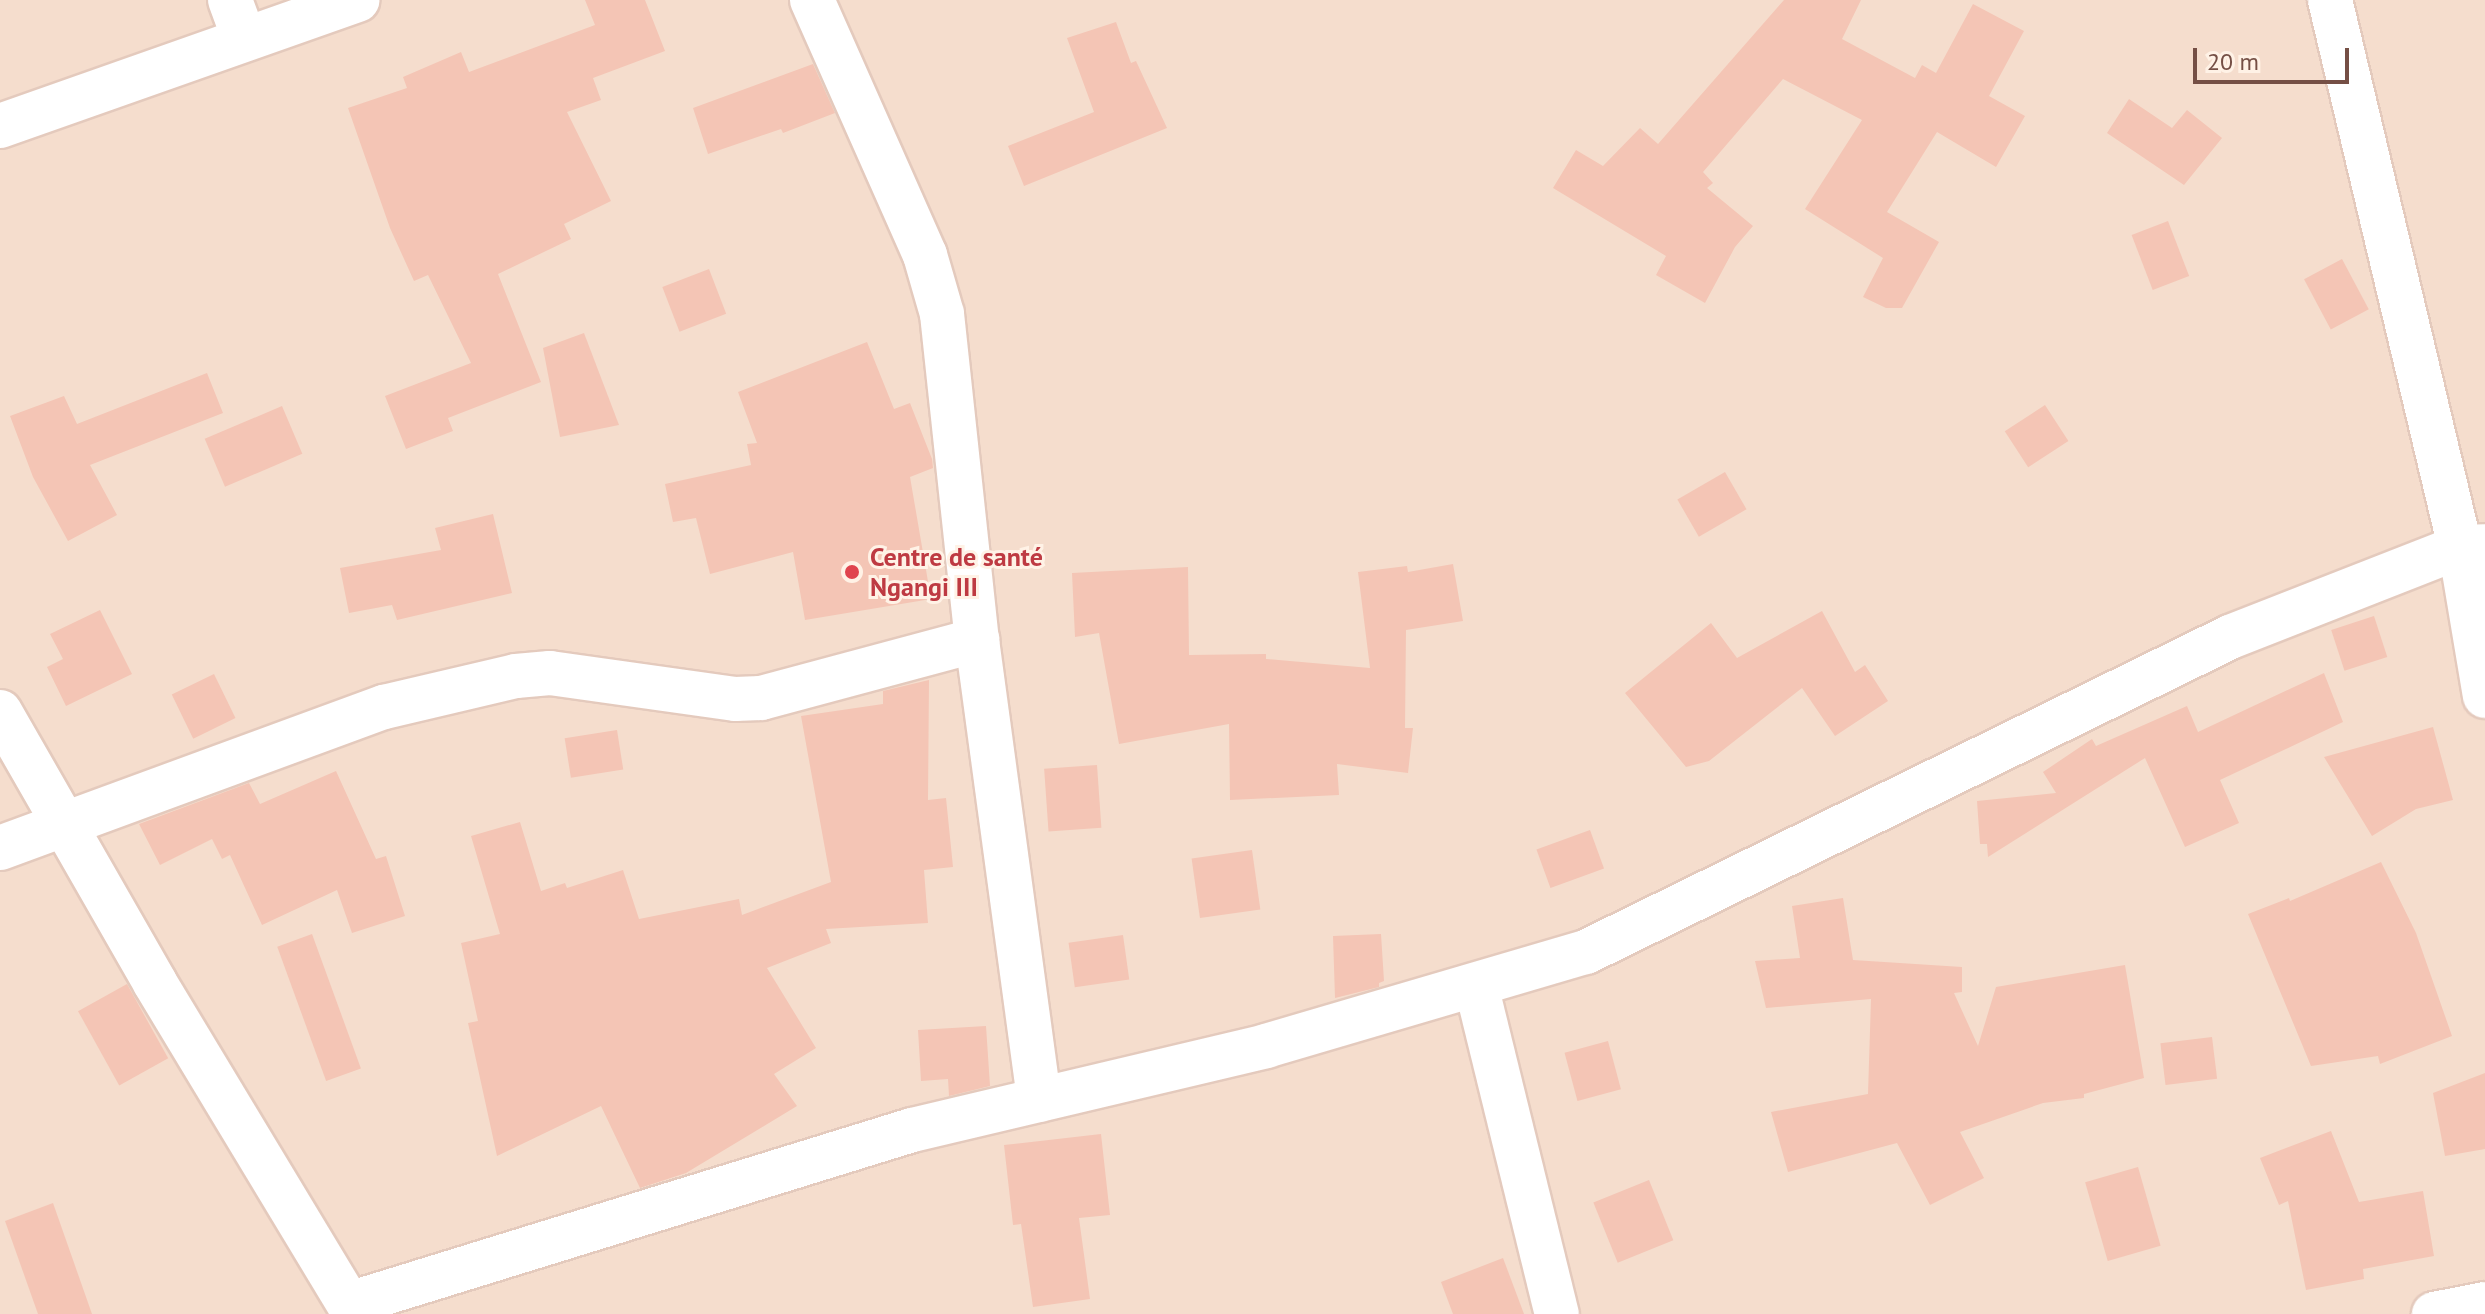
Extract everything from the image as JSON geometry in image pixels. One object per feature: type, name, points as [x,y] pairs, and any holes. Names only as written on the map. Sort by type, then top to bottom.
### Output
[{"type":"street","points":[[0,126],[237,19],[357,0]]},
{"type":"street","points":[[812,0],[925,255],[942,314],[977,640],[1039,1100]]},
{"type":"street","points":[[2330,0],[2472,547],[2485,696]]},
{"type":"street","points":[[0,712],[155,983],[352,1309],[912,1130],[1266,1046],[1586,952],[1623,937],[2230,637],[2472,547]]},
{"type":"street","points":[[0,848],[384,707],[516,676],[550,673],[735,699],[761,698],[977,640]]},
{"type":"street","points":[[1476,985],[1557,1314]]},
{"type":"street","points":[[2434,1314],[2485,1304]]},
{"type":"shaded area","points":[[0,0],[2485,0],[2485,1314],[0,1314]]},
{"type":"building","points":[[585,0],[645,0],[665,51],[593,78],[601,100],[567,112],[611,201],[564,224],[571,239],[498,274],[541,382],[448,418],[453,431],[406,449],[385,396],[471,363],[428,275],[414,281],[390,228],[348,108],[407,88],[403,77],[461,52],[469,72],[595,25]]},
{"type":"building","points":[[1784,0],[1861,0],[1842,39],[1915,78],[1922,65],[1936,73],[1973,4],[2024,31],[1989,96],[2025,116],[1996,167],[1937,132],[1887,212],[1939,242],[1902,308],[1886,308],[1863,297],[1883,258],[1805,209],[1862,120],[1783,79],[1703,172],[1713,183],[1707,188],[1753,226],[1735,247],[1705,303],[1656,275],[1666,256],[1553,188],[1576,150],[1603,166],[1640,128],[1658,144]]},
{"type":"building","points":[[1116,22],[1131,63],[1136,61],[1167,128],[1024,186],[1008,146],[1094,112],[1067,38]]},
{"type":"building","points":[[813,64],[835,113],[783,133],[781,129],[708,154],[693,108]]},
{"type":"building","points":[[2129,99],[2172,128],[2187,110],[2222,138],[2184,185],[2107,133]]},
{"type":"building","points":[[2168,221],[2189,276],[2153,290],[2132,235]]},
{"type":"building","points":[[2342,259],[2369,309],[2331,330],[2304,279]]},
{"type":"building","points":[[709,269],[726,314],[680,332],[662,287]]},
{"type":"building","points":[[584,333],[619,425],[560,437],[543,348]]},
{"type":"building","points":[[867,342],[894,409],[910,403],[932,459],[933,468],[910,477],[931,599],[805,620],[793,552],[710,574],[696,518],[673,522],[665,484],[751,465],[747,444],[757,443],[738,392]]},
{"type":"building","points":[[207,373],[223,413],[90,465],[117,515],[68,541],[33,477],[10,416],[64,396],[77,424]]},
{"type":"building","points":[[2045,405],[2068,441],[2028,467],[2005,431]]},
{"type":"building","points":[[282,406],[302,454],[225,487],[205,439]]},
{"type":"building","points":[[1725,472],[1746,509],[1699,537],[1677,500]]},
{"type":"building","points":[[493,514],[512,593],[397,620],[392,605],[349,613],[340,568],[441,550],[435,528]]},
{"type":"building","points":[[1453,564],[1463,621],[1406,630],[1405,728],[1413,728],[1408,773],[1337,764],[1339,795],[1230,800],[1229,724],[1119,744],[1099,633],[1075,637],[1072,573],[1188,567],[1189,655],[1266,654],[1266,659],[1370,668],[1358,572],[1407,566],[1408,572]]},
{"type":"building","points":[[100,610],[132,674],[66,706],[47,667],[63,659],[50,634]]},
{"type":"building","points":[[1822,611],[1855,672],[1865,665],[1888,701],[1835,736],[1802,688],[1709,761],[1686,767],[1625,693],[1711,623],[1737,658]]},
{"type":"building","points":[[2374,616],[2387,657],[2344,671],[2331,630]]},
{"type":"building","points":[[2324,673],[2343,722],[2220,780],[2239,823],[2185,847],[2145,758],[1988,857],[1987,844],[1980,844],[1977,801],[2056,793],[2043,772],[2092,739],[2096,746],[2187,706],[2198,732]]},
{"type":"building","points":[[214,674],[235,718],[193,739],[172,695]]},
{"type":"building","points":[[929,680],[928,800],[946,798],[953,867],[924,870],[928,923],[826,929],[831,943],[767,968],[816,1048],[774,1074],[797,1106],[686,1173],[640,1188],[601,1106],[497,1156],[468,1023],[478,1021],[461,943],[500,934],[471,836],[520,822],[541,891],[565,883],[567,888],[623,870],[639,919],[739,899],[742,915],[831,882],[801,716],[883,704],[883,691]]},
{"type":"building","points":[[2433,727],[2453,800],[2416,809],[2372,836],[2324,757]]},
{"type":"building","points":[[617,730],[623,770],[571,778],[565,738]]},
{"type":"building","points":[[1097,765],[1101,828],[1049,832],[1044,769]]},
{"type":"building","points":[[336,771],[376,859],[386,856],[405,916],[352,933],[337,890],[262,925],[230,855],[222,859],[212,839],[160,865],[139,824],[249,783],[260,804]]},
{"type":"building","points":[[1590,830],[1604,869],[1550,888],[1536,849]]},
{"type":"building","points":[[1252,850],[1260,909],[1200,918],[1192,858]]},
{"type":"building","points":[[2381,862],[2416,933],[2452,1036],[2380,1064],[2378,1056],[2311,1066],[2248,914],[2289,898],[2290,901]]},
{"type":"building","points":[[1843,898],[1853,960],[1962,967],[1962,992],[1954,993],[1978,1046],[1996,987],[2125,965],[2144,1078],[2084,1094],[2084,1098],[2043,1103],[1960,1132],[1984,1178],[1930,1205],[1897,1143],[1788,1172],[1771,1112],[1868,1094],[1871,999],[1766,1008],[1755,961],[1800,958],[1792,906]]},
{"type":"building","points":[[312,934],[361,1068],[326,1081],[277,947]]},
{"type":"building","points":[[1381,934],[1384,981],[1379,983],[1379,987],[1335,998],[1333,936]]},
{"type":"building","points":[[1123,935],[1129,980],[1075,987],[1069,943]]},
{"type":"building","points":[[127,984],[168,1058],[119,1085],[78,1011]]},
{"type":"building","points":[[986,1026],[990,1086],[949,1096],[948,1079],[921,1081],[918,1030]]},
{"type":"building","points":[[2212,1037],[2217,1079],[2166,1085],[2160,1043]]},
{"type":"building","points":[[1608,1041],[1621,1089],[1577,1101],[1565,1053]]},
{"type":"building","points":[[2485,1073],[2485,1149],[2445,1156],[2433,1093]]},
{"type":"building","points":[[2331,1131],[2359,1202],[2423,1191],[2434,1256],[2363,1269],[2364,1279],[2306,1290],[2288,1201],[2279,1205],[2260,1158]]},
{"type":"building","points":[[1101,1134],[1110,1215],[1079,1218],[1090,1299],[1033,1307],[1021,1224],[1013,1225],[1004,1145]]},
{"type":"building","points":[[2138,1167],[2161,1246],[2108,1261],[2085,1182]]},
{"type":"building","points":[[1649,1180],[1673,1240],[1618,1263],[1593,1202]]},
{"type":"building","points":[[53,1203],[92,1314],[38,1314],[5,1221]]},
{"type":"building","points":[[1503,1258],[1524,1314],[1453,1314],[1441,1282]]},
{"type":"place","name":"Centre de santé Ngangi III","points":[[852,572]]}]
